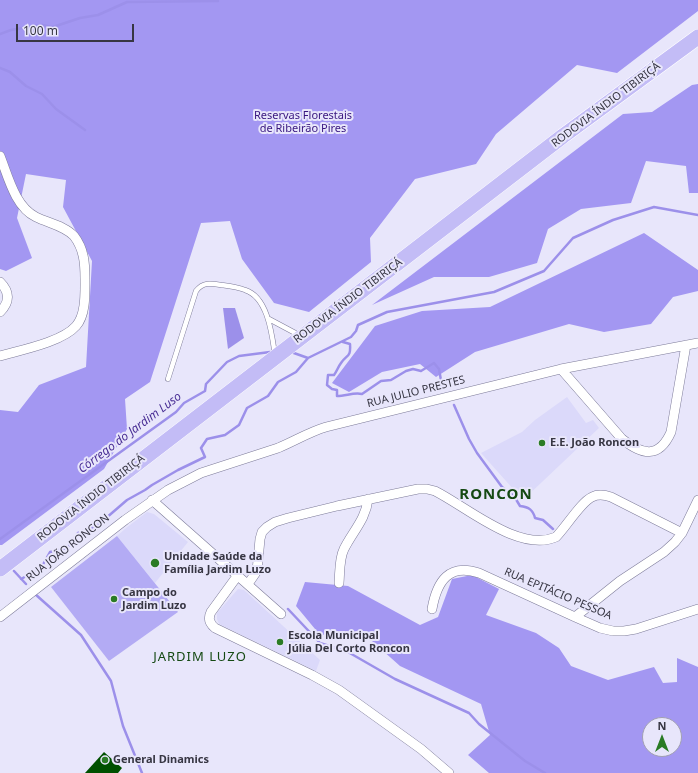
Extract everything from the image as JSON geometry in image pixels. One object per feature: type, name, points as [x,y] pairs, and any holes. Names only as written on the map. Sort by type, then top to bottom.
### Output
[{"type":"highway","name":"RODOVIA ÍNDIO TIBIRIÇÁ","points":[[0,569],[563,136],[698,37]]},
{"type":"street","points":[[0,156],[17,198],[28,212],[35,217],[66,230],[73,235],[80,246],[85,261],[85,288],[81,317],[76,326],[61,337],[0,356]]},
{"type":"street","points":[[0,282],[5,288],[8,295],[8,300],[5,307],[0,312]]},
{"type":"street","name":"RUA JULIO PRESTES","points":[[152,500],[180,483],[201,474],[278,448],[316,430],[561,369],[698,343]]},
{"type":"street","points":[[561,369],[622,439],[633,448],[643,452],[652,451],[661,448],[667,441],[671,432],[686,345]]},
{"type":"street","points":[[248,584],[257,571],[262,532],[274,522],[405,491],[427,489],[445,496],[484,521],[529,541],[540,542],[556,537],[586,501],[593,496],[602,495],[611,497],[682,533]]},
{"type":"street","points":[[339,583],[340,563],[344,551],[365,515],[368,499]]},
{"type":"street","points":[[152,500],[281,614]]},
{"type":"street","name":"RUA JOÃO RONCON","points":[[0,616],[152,500]]},
{"type":"street","points":[[575,617],[620,581],[664,552],[675,542],[682,533],[698,500]]},
{"type":"street","name":"RUA EPITÁCIO PESSOA","points":[[432,609],[437,590],[443,580],[450,573],[465,570],[479,573],[600,628],[613,631],[636,629],[698,609]]},
{"type":"street","points":[[238,575],[209,616],[210,621],[215,628],[312,675],[339,690],[420,749],[450,773]]},
{"type":"lane","points":[[168,379],[196,291],[199,286],[206,283],[246,290],[253,294],[259,301],[269,319],[275,356]]},
{"type":"lane","points":[[269,319],[302,336]]},
{"type":"shaded area","points":[[223,308],[235,308],[244,338],[228,349]]},
{"type":"shaded area","name":"E.E. João Roncon","points":[[567,397],[586,423],[593,420],[599,428],[523,500],[481,453],[522,432],[535,420]]},
{"type":"shaded area","name":"Unidade Saúde da Família Jardim Luzo","points":[[147,512],[154,514],[188,542],[155,583],[117,536]]},
{"type":"shaded area","name":"Campo do Jardim Luzo","points":[[117,536],[178,612],[109,661],[51,587]]},
{"type":"shaded area","name":"Escola Municipal Júlia Del Corto Roncon","points":[[238,589],[244,590],[320,660],[316,671],[219,624],[217,613]]},
{"type":"green space","name":"Reservas Florestais de Ribeirão Pires","points":[[0,0],[698,0],[698,11],[617,73],[577,65],[496,134],[476,164],[415,179],[370,238],[371,262],[309,312],[274,303],[242,259],[230,221],[201,223],[150,382],[125,399],[127,429],[104,469],[0,545],[0,410],[18,412],[39,385],[86,367],[92,261],[63,207],[66,180],[26,174],[17,218],[32,258],[6,271],[0,269]]},
{"type":"green space","points":[[698,84],[698,193],[689,193],[686,166],[646,161],[631,203],[581,209],[548,229],[537,263],[489,277],[434,277],[372,305],[623,114],[652,112],[692,85]]},
{"type":"green space","points":[[644,233],[698,270],[698,291],[673,297],[651,324],[604,332],[569,324],[475,352],[436,377],[420,364],[382,372],[349,392],[332,383],[375,326],[422,311],[490,307]]},
{"type":"green space","points":[[472,575],[499,589],[486,615],[536,633],[559,648],[571,666],[608,680],[654,667],[663,683],[677,682],[677,658],[698,667],[698,773],[489,773],[468,755],[490,735],[481,704],[400,666],[363,633],[320,635],[296,606],[305,582],[348,586],[420,625],[438,617],[452,579]]},
{"type":"building","name":"General Dinamics","points":[[104,752],[122,768],[118,773],[85,773]]},
{"type":"waterway","points":[[0,34],[11,30],[42,25],[53,27],[80,18],[98,15],[127,2],[218,1]]},
{"type":"waterway","points":[[0,68],[10,72],[26,86],[42,94],[56,109],[85,130]]},
{"type":"waterway","name":"Córrego do Jardim Luso","points":[[21,579],[41,568],[50,552],[67,548],[78,533],[98,525],[127,500],[178,470],[205,457],[201,448],[207,439],[225,435],[239,425],[247,408],[268,396],[278,382],[296,372],[308,358],[351,337],[356,331],[358,325],[387,312],[494,292],[544,271],[573,238],[613,220],[654,207],[698,215]]},
{"type":"waterway","points":[[343,342],[350,344],[349,354],[341,363],[334,375],[328,375],[327,385],[332,389],[337,390],[337,396],[356,393],[362,394],[381,381],[391,380],[406,371],[413,369],[421,371],[434,363],[439,369],[442,386]]},
{"type":"waterway","name":"Córrego do Jardim Luso","points":[[0,539],[176,412],[184,403],[205,391],[206,384],[227,362],[239,356],[270,352]]},
{"type":"waterway","points":[[291,352],[308,358]]},
{"type":"waterway","points":[[454,405],[477,453],[502,487],[514,496],[520,506],[530,509],[535,518],[543,520],[553,529]]},
{"type":"waterway","name":"Córrego do Jardim Luso","points":[[14,571],[26,584]]},
{"type":"waterway","points":[[35,594],[81,635],[111,681],[123,726],[142,773]]},
{"type":"waterway","points":[[288,609],[320,643],[348,652],[395,679],[469,713],[479,724],[525,761],[545,773]]},
{"type":"place","name":"E.E. João Roncon","points":[[542,443]]},
{"type":"place","name":"Unidade Saúde da Família Jardim Luzo","points":[[155,563]]},
{"type":"place","name":"Campo do Jardim Luzo","points":[[114,599]]},
{"type":"place","name":"Escola Municipal Júlia Del Corto Roncon","points":[[280,642]]},
{"type":"place","name":"General Dinamics","points":[[105,760]]},
{"type":"district","name":"RONCON","points":[[496,495]]},
{"type":"district","name":"JARDIM LUZO","points":[[200,657]]}]
